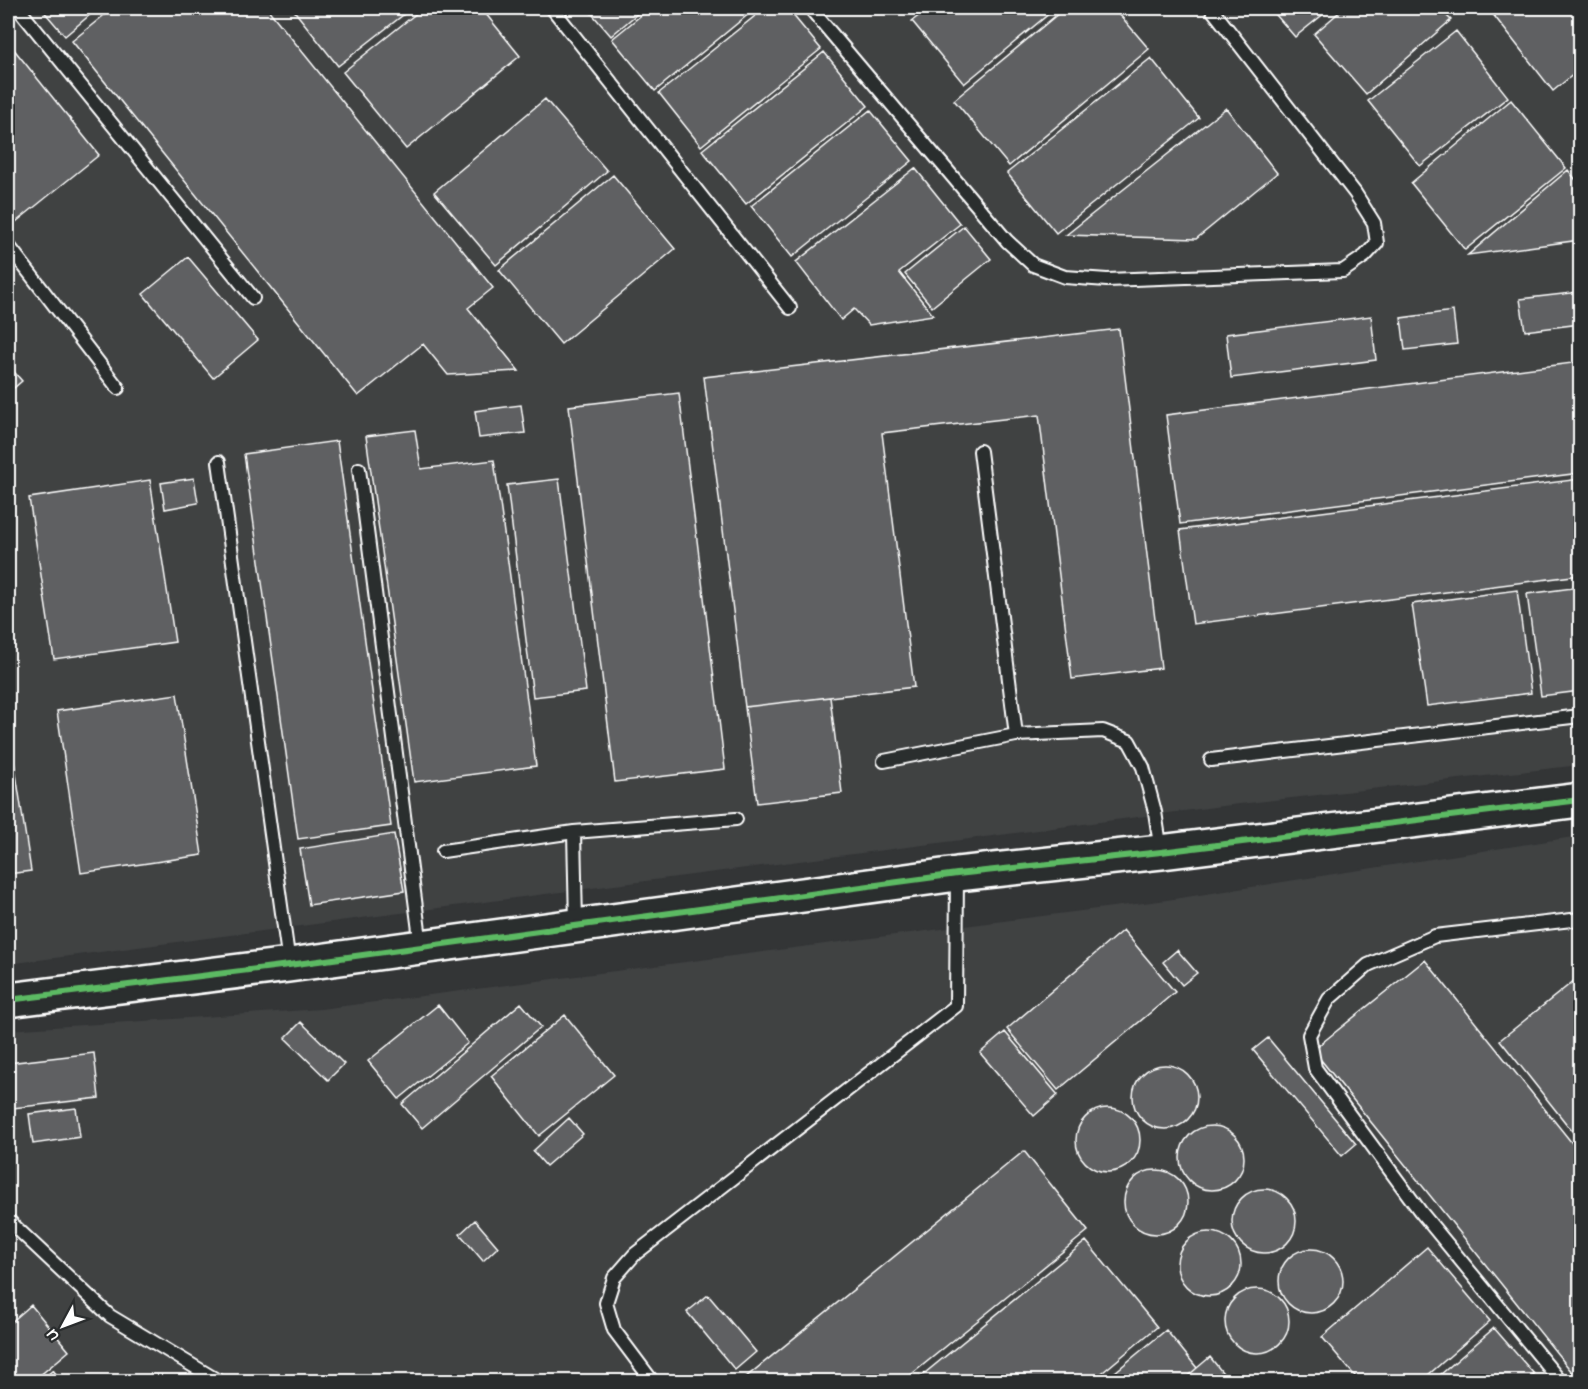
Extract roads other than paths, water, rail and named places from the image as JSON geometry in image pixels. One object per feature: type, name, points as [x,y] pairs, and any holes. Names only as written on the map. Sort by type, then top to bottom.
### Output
[{"type":"street","points":[[8,1000],[289,965],[957,874],[1161,852],[1581,800]]},
{"type":"lane","points":[[18,8],[253,298]]},
{"type":"lane","points":[[552,8],[790,308]]},
{"type":"lane","points":[[810,8],[1007,241],[1033,265],[1065,277],[1107,280],[1343,271],[1365,256],[1377,243],[1374,223],[1355,193],[1211,8]]},
{"type":"lane","points":[[8,245],[118,388]]},
{"type":"lane","points":[[980,451],[1016,735]]},
{"type":"lane","points":[[219,462],[289,965]]},
{"type":"lane","points":[[359,469],[422,947]]},
{"type":"lane","points":[[1211,760],[1581,716]]},
{"type":"lane","points":[[884,761],[1016,735],[1103,731],[1129,741],[1143,767],[1155,812],[1161,852]]},
{"type":"lane","points":[[442,851],[574,832],[736,819]]},
{"type":"lane","points":[[574,832],[576,926]]},
{"type":"lane","points":[[653,1382],[614,1330],[606,1304],[614,1278],[635,1254],[956,1006],[957,874]]},
{"type":"lane","points":[[1561,1382],[1420,1211],[1315,1068],[1309,1035],[1329,999],[1368,965],[1435,936],[1581,919]]},
{"type":"lane","points":[[8,1220],[110,1316],[220,1382]]}]
